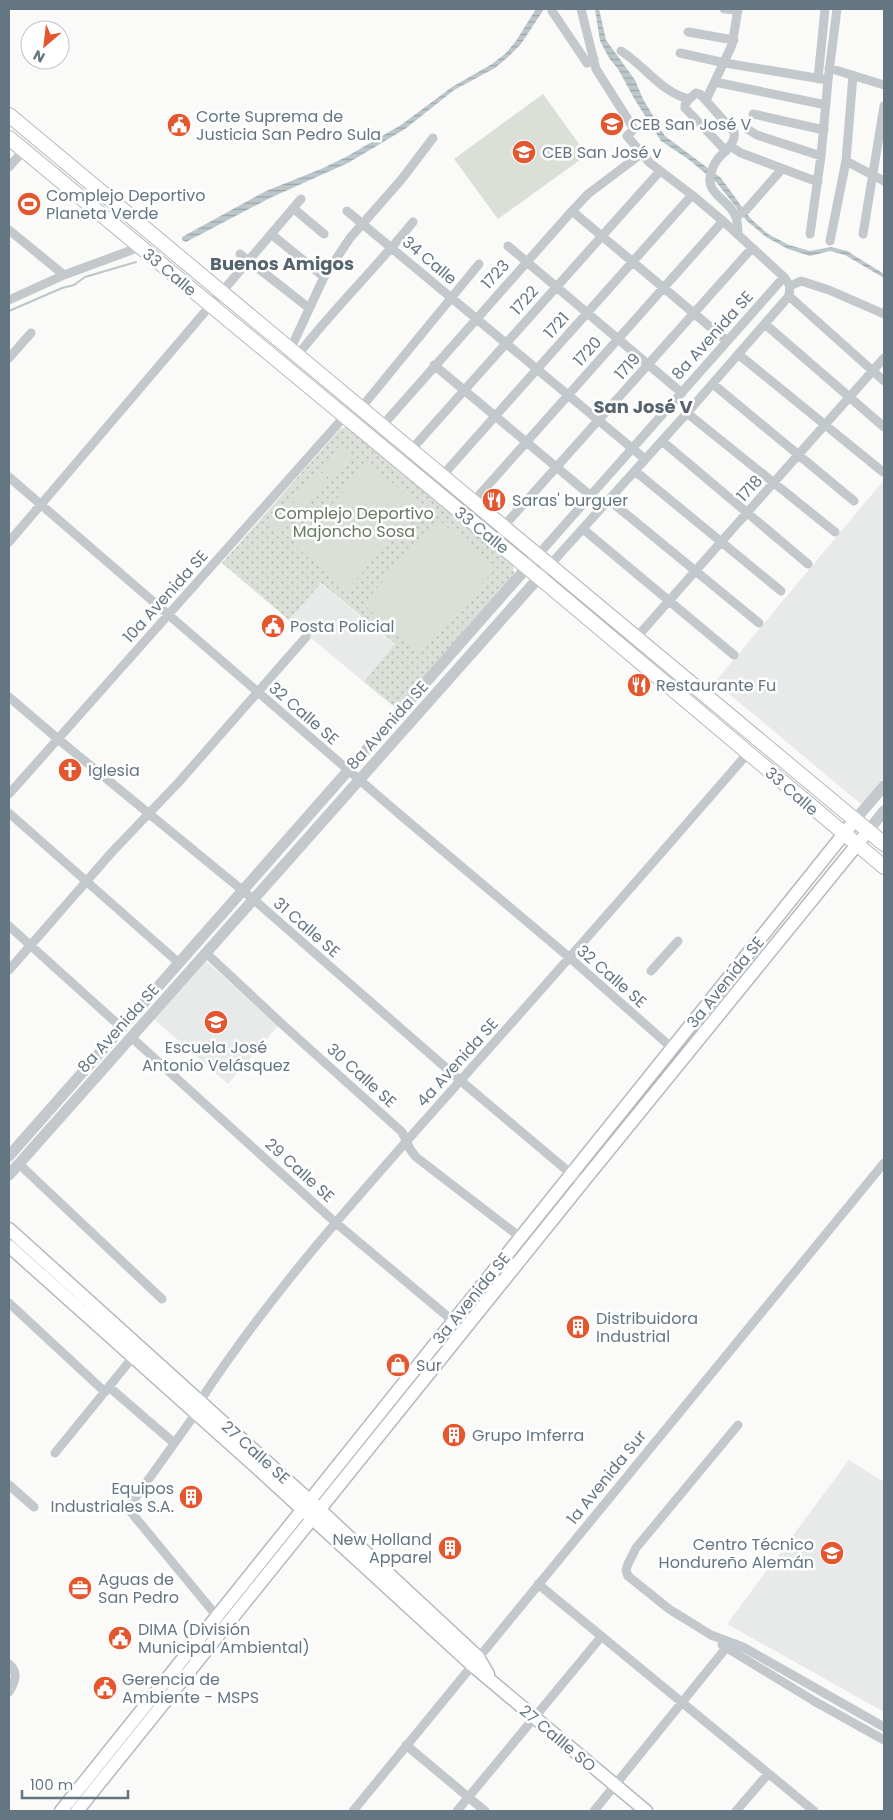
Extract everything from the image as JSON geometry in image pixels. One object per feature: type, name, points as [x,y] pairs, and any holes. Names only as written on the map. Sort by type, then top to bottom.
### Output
[{"type":"main road","name":"33 Calle","points":[[9,115],[884,844]]},
{"type":"main road","name":"33 Calle","points":[[9,138],[884,867]]},
{"type":"main road","name":"3a Avenida SE","points":[[61,1811],[305,1504],[856,820]]},
{"type":"main road","name":"3a Avenida SE","points":[[77,1811],[868,831]]},
{"type":"main road","name":"27 Calle SE","points":[[9,1229],[198,1407],[475,1661],[493,1683]]},
{"type":"main road","name":"27 Calle SE","points":[[9,1246],[133,1357],[198,1407]]},
{"type":"main road","name":"27 Callle SO","points":[[493,1683],[646,1811]]},
{"type":"street","points":[[581,9],[596,69],[634,129],[627,136],[641,154],[723,221],[784,277],[789,291],[884,381]]},
{"type":"street","points":[[706,100],[725,63],[734,40],[738,10],[724,9]]},
{"type":"street","points":[[818,79],[825,9]]},
{"type":"street","points":[[810,234],[818,182],[829,68],[837,9]]},
{"type":"street","points":[[552,11],[588,63],[594,59]]},
{"type":"street","points":[[688,32],[734,40]]},
{"type":"street","points":[[621,51],[634,58],[660,83],[680,97],[689,99]]},
{"type":"street","points":[[680,53],[725,63],[828,80]]},
{"type":"street","points":[[829,68],[884,85]]},
{"type":"street","points":[[830,241],[846,161],[853,75]]},
{"type":"street","points":[[715,82],[826,105]]},
{"type":"street","points":[[740,214],[710,187],[714,167],[728,148],[735,137],[734,132],[706,100],[696,93],[689,99],[685,108],[728,148],[818,182]]},
{"type":"street","points":[[863,234],[884,106]]},
{"type":"street","points":[[753,114],[824,130]]},
{"type":"street","points":[[747,129],[757,135],[821,156]]},
{"type":"street","points":[[294,353],[309,308],[324,277],[350,238],[401,180],[433,138]]},
{"type":"street","points":[[9,167],[23,150]]},
{"type":"street","name":"1723","points":[[382,426],[434,364],[572,210],[588,194],[641,154]]},
{"type":"street","points":[[846,161],[884,181]]},
{"type":"street","points":[[738,235],[740,214],[782,169]]},
{"type":"street","name":"1722","points":[[411,450],[660,171]]},
{"type":"street","name":"1721","points":[[442,476],[692,195]]},
{"type":"street","points":[[9,542],[301,199]]},
{"type":"street","points":[[293,208],[324,234]]},
{"type":"street","points":[[572,210],[727,341]]},
{"type":"street","name":"34 Calle","points":[[347,211],[646,459]]},
{"type":"street","name":"1720","points":[[473,502],[723,221]]},
{"type":"street","points":[[294,353],[348,298],[413,222]]},
{"type":"street","points":[[9,230],[64,275]]},
{"type":"street","points":[[271,234],[324,277]]},
{"type":"street","points":[[508,246],[682,393]]},
{"type":"street","points":[[9,300],[64,275],[140,247]]},
{"type":"street","name":"1719","points":[[503,527],[752,248]]},
{"type":"street","points":[[240,254],[309,308]]},
{"type":"street","points":[[361,408],[479,264]]},
{"type":"street","name":"8a Avenida SE","points":[[9,1154],[784,277]]},
{"type":"street","points":[[789,291],[801,281],[829,290],[884,314]]},
{"type":"street","name":"8a Avenida SE","points":[[9,1175],[713,384],[765,324],[789,291]]},
{"type":"street","points":[[765,324],[884,427]]},
{"type":"street","points":[[9,358],[31,333]]},
{"type":"street","points":[[738,354],[883,472]]},
{"type":"street","name":"1718","points":[[636,638],[884,358]]},
{"type":"street","points":[[434,364],[591,496]]},
{"type":"street","points":[[713,384],[854,501]]},
{"type":"street","points":[[687,413],[834,532]]},
{"type":"street","name":"10a Avenida SE","points":[[9,794],[344,417]]},
{"type":"street","points":[[662,441],[808,564]]},
{"type":"street","points":[[635,471],[781,591]]},
{"type":"street","name":"32 Calle SE","points":[[9,477],[359,780],[570,958],[672,1048]]},
{"type":"street","points":[[609,500],[759,624]]},
{"type":"street","points":[[583,530],[734,655]]},
{"type":"street","points":[[9,970],[148,813],[178,783],[306,637]]},
{"type":"street","name":"31 Calle SE","points":[[9,697],[243,890],[461,1081],[582,1183]]},
{"type":"street","name":"4a Avenida SE","points":[[217,1615],[130,1511],[131,1504],[258,1318],[306,1257],[748,753]]},
{"type":"street","name":"3a Avenida SE","points":[[856,820],[884,786]]},
{"type":"street","name":"3a Avenida SE","points":[[868,831],[884,811]]},
{"type":"street","points":[[9,813],[179,963]]},
{"type":"street","points":[[9,926],[122,1028]]},
{"type":"street","points":[[651,971],[678,941]]},
{"type":"street","name":"30 Calle SE","points":[[206,953],[402,1132],[416,1157],[520,1237]]},
{"type":"street","name":"29 Calle SE","points":[[132,1037],[336,1223],[452,1321]]},
{"type":"street","name":"1a Avenida Sur","points":[[353,1811],[884,1163]]},
{"type":"street","points":[[19,1164],[162,1300]]},
{"type":"street","points":[[9,1303],[107,1390],[174,1443]]},
{"type":"street","points":[[55,1453],[133,1357]]},
{"type":"street","points":[[738,1425],[636,1548],[626,1570],[628,1576],[690,1624],[711,1635],[814,1701],[884,1740]]},
{"type":"street","points":[[9,1485],[34,1507]]},
{"type":"street","points":[[538,1584],[814,1811]]},
{"type":"street","points":[[214,1639],[221,1625],[217,1615]]},
{"type":"street","points":[[457,1811],[601,1637]]},
{"type":"street","points":[[728,1646],[743,1647],[884,1727]]},
{"type":"street","points":[[594,1811],[728,1646]]},
{"type":"street","points":[[9,1664],[13,1668],[15,1677],[9,1692]]},
{"type":"street","points":[[814,1701],[820,1690]]},
{"type":"street","points":[[840,1715],[845,1705]]},
{"type":"street","points":[[406,1745],[485,1811]]},
{"type":"street","points":[[736,1811],[768,1774]]},
{"type":"shaded area","points":[[536,9],[544,9],[521,44],[508,57],[495,68],[454,90],[405,129],[348,163],[270,198],[186,242],[182,240],[182,237],[266,191],[346,157],[401,125],[452,87],[492,64],[506,53],[516,41]]},
{"type":"shaded area","points":[[595,9],[599,9],[606,40],[635,80],[643,99],[665,136],[721,178],[750,218],[768,234],[789,245],[810,251],[831,247],[847,251],[884,274],[884,278],[845,255],[830,251],[810,256],[788,249],[766,237],[747,221],[717,183],[688,159],[661,141],[600,41]]},
{"type":"shaded area","points":[[884,480],[884,777],[862,805],[715,682]]},
{"type":"shaded area","points":[[320,583],[395,645],[364,682],[289,620]]},
{"type":"shaded area","name":"Escuela José Antonio Velásquez","points":[[206,961],[278,1026],[228,1084],[154,1019]]},
{"type":"shaded area","name":"Centro Técnico Hondureño Alemán","points":[[849,1460],[884,1482],[884,1712],[727,1624]]},
{"type":"green space","points":[[543,94],[587,155],[498,219],[454,159]]},
{"type":"green space","name":"Complejo Deportivo Majoncho Sosa","points":[[345,427],[350,429],[513,565],[514,575],[397,709],[364,682],[395,644],[321,583],[289,620],[222,563],[340,429]]},
{"type":"green space","points":[[340,446],[352,456],[331,480],[319,469]]},
{"type":"green space","points":[[368,462],[420,506],[347,590],[296,547]]},
{"type":"green space","points":[[315,472],[327,483],[305,507],[293,496]]},
{"type":"green space","points":[[289,499],[301,510],[279,534],[268,523]]},
{"type":"green space","points":[[438,519],[495,569],[420,654],[363,604]]},
{"type":"waterway","points":[[9,311],[62,288],[74,285],[85,277],[136,262]]},
{"type":"place","name":"CEB San José V","points":[[612,124]]},
{"type":"place","name":"Corte Suprema de Justicia San Pedro Sula","points":[[179,125]]},
{"type":"place","name":"CEB San José v","points":[[524,152]]},
{"type":"place","name":"Complejo Deportivo Planeta Verde","points":[[29,204]]},
{"type":"place","name":"Saras' burguer","points":[[494,500]]},
{"type":"place","name":"Posta Policial","points":[[273,626]]},
{"type":"place","name":"Restaurante Fu","points":[[639,685]]},
{"type":"place","name":"Iglesia","points":[[70,770]]},
{"type":"place","name":"Escuela José Antonio Velásquez","points":[[216,1022]]},
{"type":"place","name":"Distribuidora Industrial","points":[[578,1327]]},
{"type":"place","name":"Sur","points":[[398,1365]]},
{"type":"place","name":"Grupo Imferra","points":[[454,1435]]},
{"type":"place","name":"Equipos Industriales S.A.","points":[[191,1497]]},
{"type":"place","name":"New Holland Apparel","points":[[450,1548]]},
{"type":"place","name":"Centro Técnico Hondureño Alemán","points":[[832,1553]]},
{"type":"place","name":"Aguas de San Pedro","points":[[80,1588]]},
{"type":"place","name":"DIMA (División Municipal Ambiental)","points":[[120,1638]]},
{"type":"place","name":"Gerencia de Ambiente - MSPS","points":[[105,1688]]},
{"type":"district","name":"Buenos Amigos","points":[[282,264]]},
{"type":"district","name":"San José V","points":[[643,407]]}]
